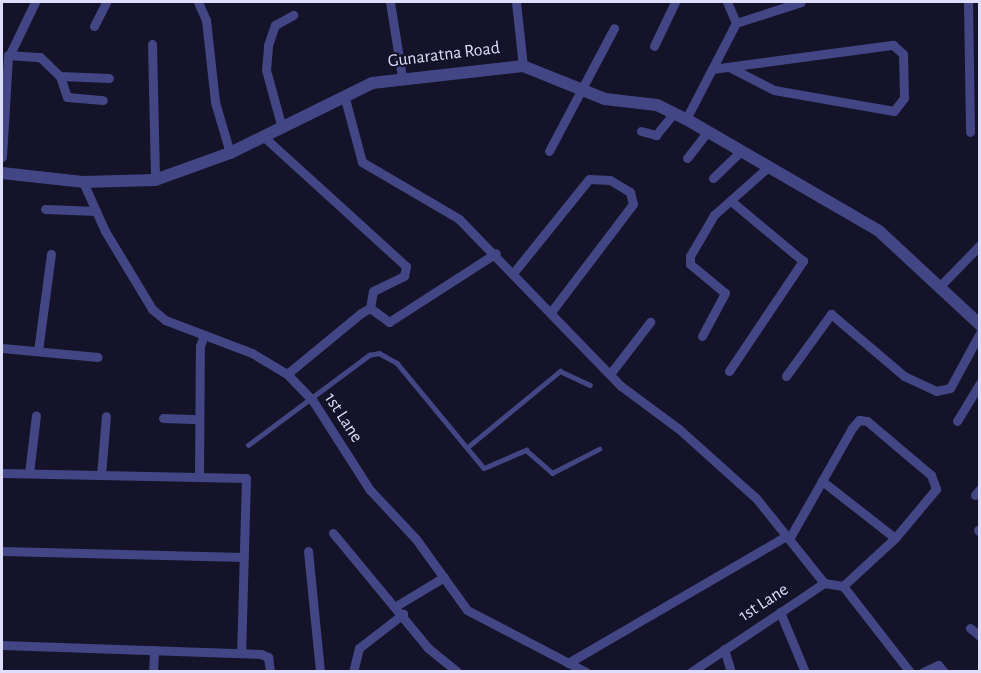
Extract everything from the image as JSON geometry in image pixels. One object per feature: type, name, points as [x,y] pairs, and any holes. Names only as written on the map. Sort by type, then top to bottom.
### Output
[{"type":"street","points":[[2,157],[10,54],[34,2]]},
{"type":"street","points":[[94,26],[106,2]]},
{"type":"street","points":[[198,2],[206,20],[215,102],[230,153]]},
{"type":"street","points":[[390,2],[402,77]]},
{"type":"street","points":[[516,2],[523,66]]},
{"type":"street","points":[[654,46],[675,2]]},
{"type":"street","points":[[727,2],[736,23]]},
{"type":"street","points":[[686,120],[736,23],[788,3],[801,2]]},
{"type":"street","points":[[968,2],[973,125]]},
{"type":"street","points":[[282,128],[266,70],[268,45],[275,25],[293,15]]},
{"type":"street","points":[[549,151],[584,90],[614,28]]},
{"type":"street","points":[[152,44],[155,180]]},
{"type":"street","points":[[712,69],[893,45],[903,54],[904,98],[894,111],[785,92],[729,67]]},
{"type":"street","points":[[10,54],[40,57],[60,76],[67,97],[103,100]]},
{"type":"street","name":"Gunaratna Road","points":[[2,173],[83,182],[155,180],[230,153],[344,95],[402,77],[523,66],[605,99],[657,105],[674,113],[879,231],[980,325]]},
{"type":"street","points":[[60,76],[109,78]]},
{"type":"street","points":[[344,95],[362,162],[459,219],[496,253],[610,374],[756,498],[825,583],[843,586],[910,672]]},
{"type":"street","points":[[641,131],[656,135],[674,113]]},
{"type":"street","points":[[687,159],[707,132]]},
{"type":"street","points":[[264,137],[406,266],[404,276],[373,291],[370,308],[287,374]]},
{"type":"street","points":[[713,178],[740,152]]},
{"type":"street","points":[[702,336],[725,294],[688,260],[714,215],[767,168]]},
{"type":"street","points":[[514,272],[589,179],[610,180],[630,192],[633,204],[551,312]]},
{"type":"street","name":"1st Lane","points":[[83,182],[96,211],[152,309],[165,320],[252,352],[287,374],[313,401],[370,490],[444,577],[467,610],[586,672]]},
{"type":"street","points":[[729,371],[803,261],[731,201]]},
{"type":"street","points":[[45,209],[96,211]]},
{"type":"street","points":[[940,286],[980,245]]},
{"type":"street","points":[[370,308],[381,319],[394,320],[496,253]]},
{"type":"street","points":[[38,351],[51,254]]},
{"type":"street","points":[[786,375],[831,314],[904,376],[936,391],[950,388],[980,333]]},
{"type":"street","points":[[610,374],[650,322]]},
{"type":"street","points":[[199,477],[204,335]]},
{"type":"street","points":[[2,348],[98,357]]},
{"type":"street","points":[[957,421],[980,383]]},
{"type":"street","points":[[29,473],[36,415]]},
{"type":"street","points":[[102,475],[106,416]]},
{"type":"street","points":[[163,418],[200,418]]},
{"type":"street","points":[[568,663],[787,538],[852,428],[859,420],[867,421],[936,481],[936,489],[895,538],[843,586]]},
{"type":"street","points":[[2,473],[246,478],[241,653]]},
{"type":"street","points":[[822,481],[895,538]]},
{"type":"street","points":[[333,533],[400,610],[428,648],[458,672]]},
{"type":"street","points":[[2,551],[244,557]]},
{"type":"street","points":[[308,551],[320,672]]},
{"type":"street","points":[[353,672],[359,648],[400,610],[444,577]]},
{"type":"street","name":"1st Lane","points":[[691,672],[825,583]]},
{"type":"street","points":[[780,612],[805,672]]},
{"type":"street","points":[[970,628],[980,636]]},
{"type":"street","points":[[2,645],[241,653],[268,657],[270,672]]},
{"type":"street","points":[[724,649],[730,672]]},
{"type":"street","points":[[153,672],[154,650]]},
{"type":"street","points":[[923,672],[938,665],[945,672]]},
{"type":"lane","points":[[248,445],[313,401],[369,355],[387,355],[469,446],[484,468],[526,450],[547,473],[599,449]]},
{"type":"lane","points":[[469,446],[561,371],[590,385]]}]
